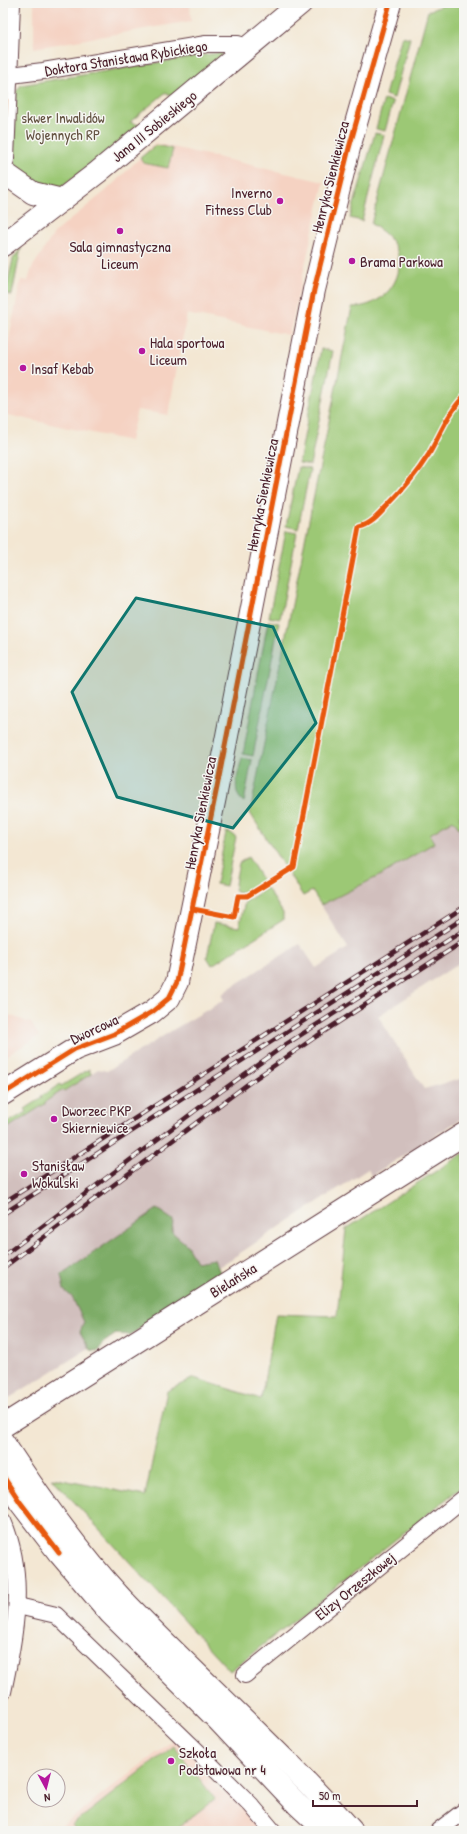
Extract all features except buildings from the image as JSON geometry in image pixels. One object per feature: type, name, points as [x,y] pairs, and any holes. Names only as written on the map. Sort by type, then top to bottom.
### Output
[{"type":"street","points":[[3,159],[4,76],[9,3]]},
{"type":"street","name":"Jana III Sobieskiego","points":[[3,245],[62,200],[248,49],[301,3]]},
{"type":"street","name":"Henryka Sienkiewicza","points":[[171,994],[179,976],[190,923],[318,276],[349,148],[390,3]]},
{"type":"street","name":"Doktora Stanisława Rybickiego","points":[[4,76],[206,44],[238,44],[248,49]]},
{"type":"street","points":[[3,172],[33,194],[62,200]]},
{"type":"street","name":"Dworcowa","points":[[3,1094],[75,1049],[110,1036],[152,1012],[171,994]]},
{"type":"street","name":"Bielańska","points":[[3,1426],[464,1134]]},
{"type":"street","points":[[3,1442],[35,1491],[66,1548],[110,1613],[218,1720],[298,1805],[326,1831]]},
{"type":"street","points":[[3,1476],[20,1502],[66,1548],[121,1598],[301,1776],[352,1831]]},
{"type":"street","name":"Elizy Orzeszkowej","points":[[245,1675],[464,1498]]},
{"type":"street","points":[[3,1521],[13,1550],[18,1606],[16,1629],[3,1692]]},
{"type":"street","points":[[18,1606],[56,1615],[197,1751],[251,1805],[274,1831]]},
{"type":"street","points":[[438,1831],[464,1811]]},
{"type":"highlighted area","points":[[136,598],[273,627],[316,723],[233,828],[117,797],[72,692]]},
{"type":"shaded area","points":[[34,3],[190,3],[191,21],[34,48]]},
{"type":"shaded area","points":[[155,143],[324,182],[289,335],[187,314],[168,415],[137,410],[130,441],[3,414],[3,367],[21,280],[28,281],[32,268],[55,232],[107,190]]},
{"type":"shaded area","points":[[464,794],[464,960],[378,1016],[424,1089],[464,1078],[464,1117],[371,1176],[368,1169],[231,1259],[3,1402],[3,1131],[45,1104],[44,1102],[51,1097],[63,1090],[65,1091],[98,1069],[107,1071],[224,1000],[221,995],[230,988],[300,944],[316,968],[348,948],[312,891]]},
{"type":"shaded area","points":[[3,1013],[31,1023],[39,1036],[3,1058]]},
{"type":"shaded area","name":"Szkoła Podstawowa nr 4","points":[[176,1738],[223,1793],[230,1787],[266,1831],[55,1831]]},
{"type":"green space","points":[[450,3],[464,3],[464,813],[459,817],[463,825],[459,828],[453,820],[430,834],[434,843],[383,874],[321,905],[312,891],[303,896],[250,813],[352,307],[372,303],[381,298],[389,291],[395,282],[398,273],[399,262],[397,251],[393,243],[387,235],[371,224],[428,11]]},
{"type":"green space","points":[[402,36],[410,38],[394,98],[385,95]]},
{"type":"green space","name":"skwer Inwalidów Wojennych RP","points":[[223,52],[220,60],[174,96],[165,93],[130,122],[139,125],[61,188],[44,191],[16,168],[14,154],[16,92],[21,85]]},
{"type":"green space","points":[[384,99],[393,102],[385,131],[376,129]]},
{"type":"green space","points":[[375,133],[384,135],[362,221],[350,218]]},
{"type":"green space","points":[[156,145],[173,149],[168,168],[143,163],[140,158]]},
{"type":"green space","points":[[21,248],[12,295],[5,294],[13,259]]},
{"type":"green space","points":[[321,349],[333,351],[310,465],[299,463]]},
{"type":"green space","points":[[298,467],[310,469],[298,529],[286,526]]},
{"type":"green space","points":[[286,531],[297,533],[280,619],[269,617]]},
{"type":"green space","points":[[268,621],[279,623],[253,756],[243,754]]},
{"type":"green space","points":[[242,758],[252,760],[244,802],[237,793],[236,788]]},
{"type":"green space","points":[[226,832],[231,833],[236,837],[226,886],[216,884]]},
{"type":"green space","points":[[248,857],[263,881],[245,892],[239,893],[236,892],[235,882],[239,863]]},
{"type":"green space","points":[[267,888],[283,913],[283,920],[212,965],[207,957],[214,923],[239,927],[245,902]]},
{"type":"green space","points":[[89,1069],[91,1074],[64,1091],[63,1090],[45,1102],[45,1104],[3,1131],[3,1125],[27,1112],[25,1109],[42,1098],[41,1096]]},
{"type":"green space","points":[[464,1153],[464,1485],[230,1671],[52,1478],[145,1496],[167,1391],[194,1378],[261,1399],[276,1314],[337,1316],[346,1229]]},
{"type":"green space","points":[[157,1209],[173,1220],[172,1232],[187,1245],[196,1262],[214,1259],[221,1274],[200,1291],[130,1335],[116,1334],[103,1343],[98,1351],[90,1350],[80,1332],[84,1322],[72,1297],[64,1290],[61,1275]]},
{"type":"green space","name":"Szkoła Podstawowa nr 4","points":[[174,1746],[215,1799],[173,1831],[77,1831],[72,1825]]},
{"type":"railway","points":[[3,1203],[464,907]]},
{"type":"railway","points":[[3,1214],[464,918]]},
{"type":"railway","points":[[3,1256],[216,1095],[285,1045],[464,930]]},
{"type":"railway","points":[[3,1268],[249,1083],[317,1036],[464,941]]},
{"type":"cycle path","points":[[3,1094],[75,1049],[114,1034],[152,1012],[169,998],[177,982],[217,787],[314,290],[349,148],[390,3]]},
{"type":"cycle path","points":[[3,76],[6,75],[3,159]]},
{"type":"cycle path","points":[[193,909],[234,917],[238,896],[247,896],[294,867],[359,527],[371,522],[409,482],[429,454],[449,417],[464,396]]},
{"type":"cycle path","points":[[3,1476],[20,1502],[59,1553]]},
{"type":"place","name":"Inverno Fitness Club","points":[[280,201]]},
{"type":"place","name":"Sala gimnastyczna Liceum","points":[[120,231]]},
{"type":"place","name":"Brama Parkowa","points":[[352,261]]},
{"type":"place","name":"Hala sportowa Liceum","points":[[142,351]]},
{"type":"place","name":"Insaf Kebab","points":[[23,368]]},
{"type":"place","name":"Dworzec PKP Skierniewice","points":[[54,1119]]},
{"type":"place","name":"Stanisław Wokulski","points":[[24,1174]]},
{"type":"place","name":"Szkoła Podstawowa nr 4","points":[[171,1761]]}]
